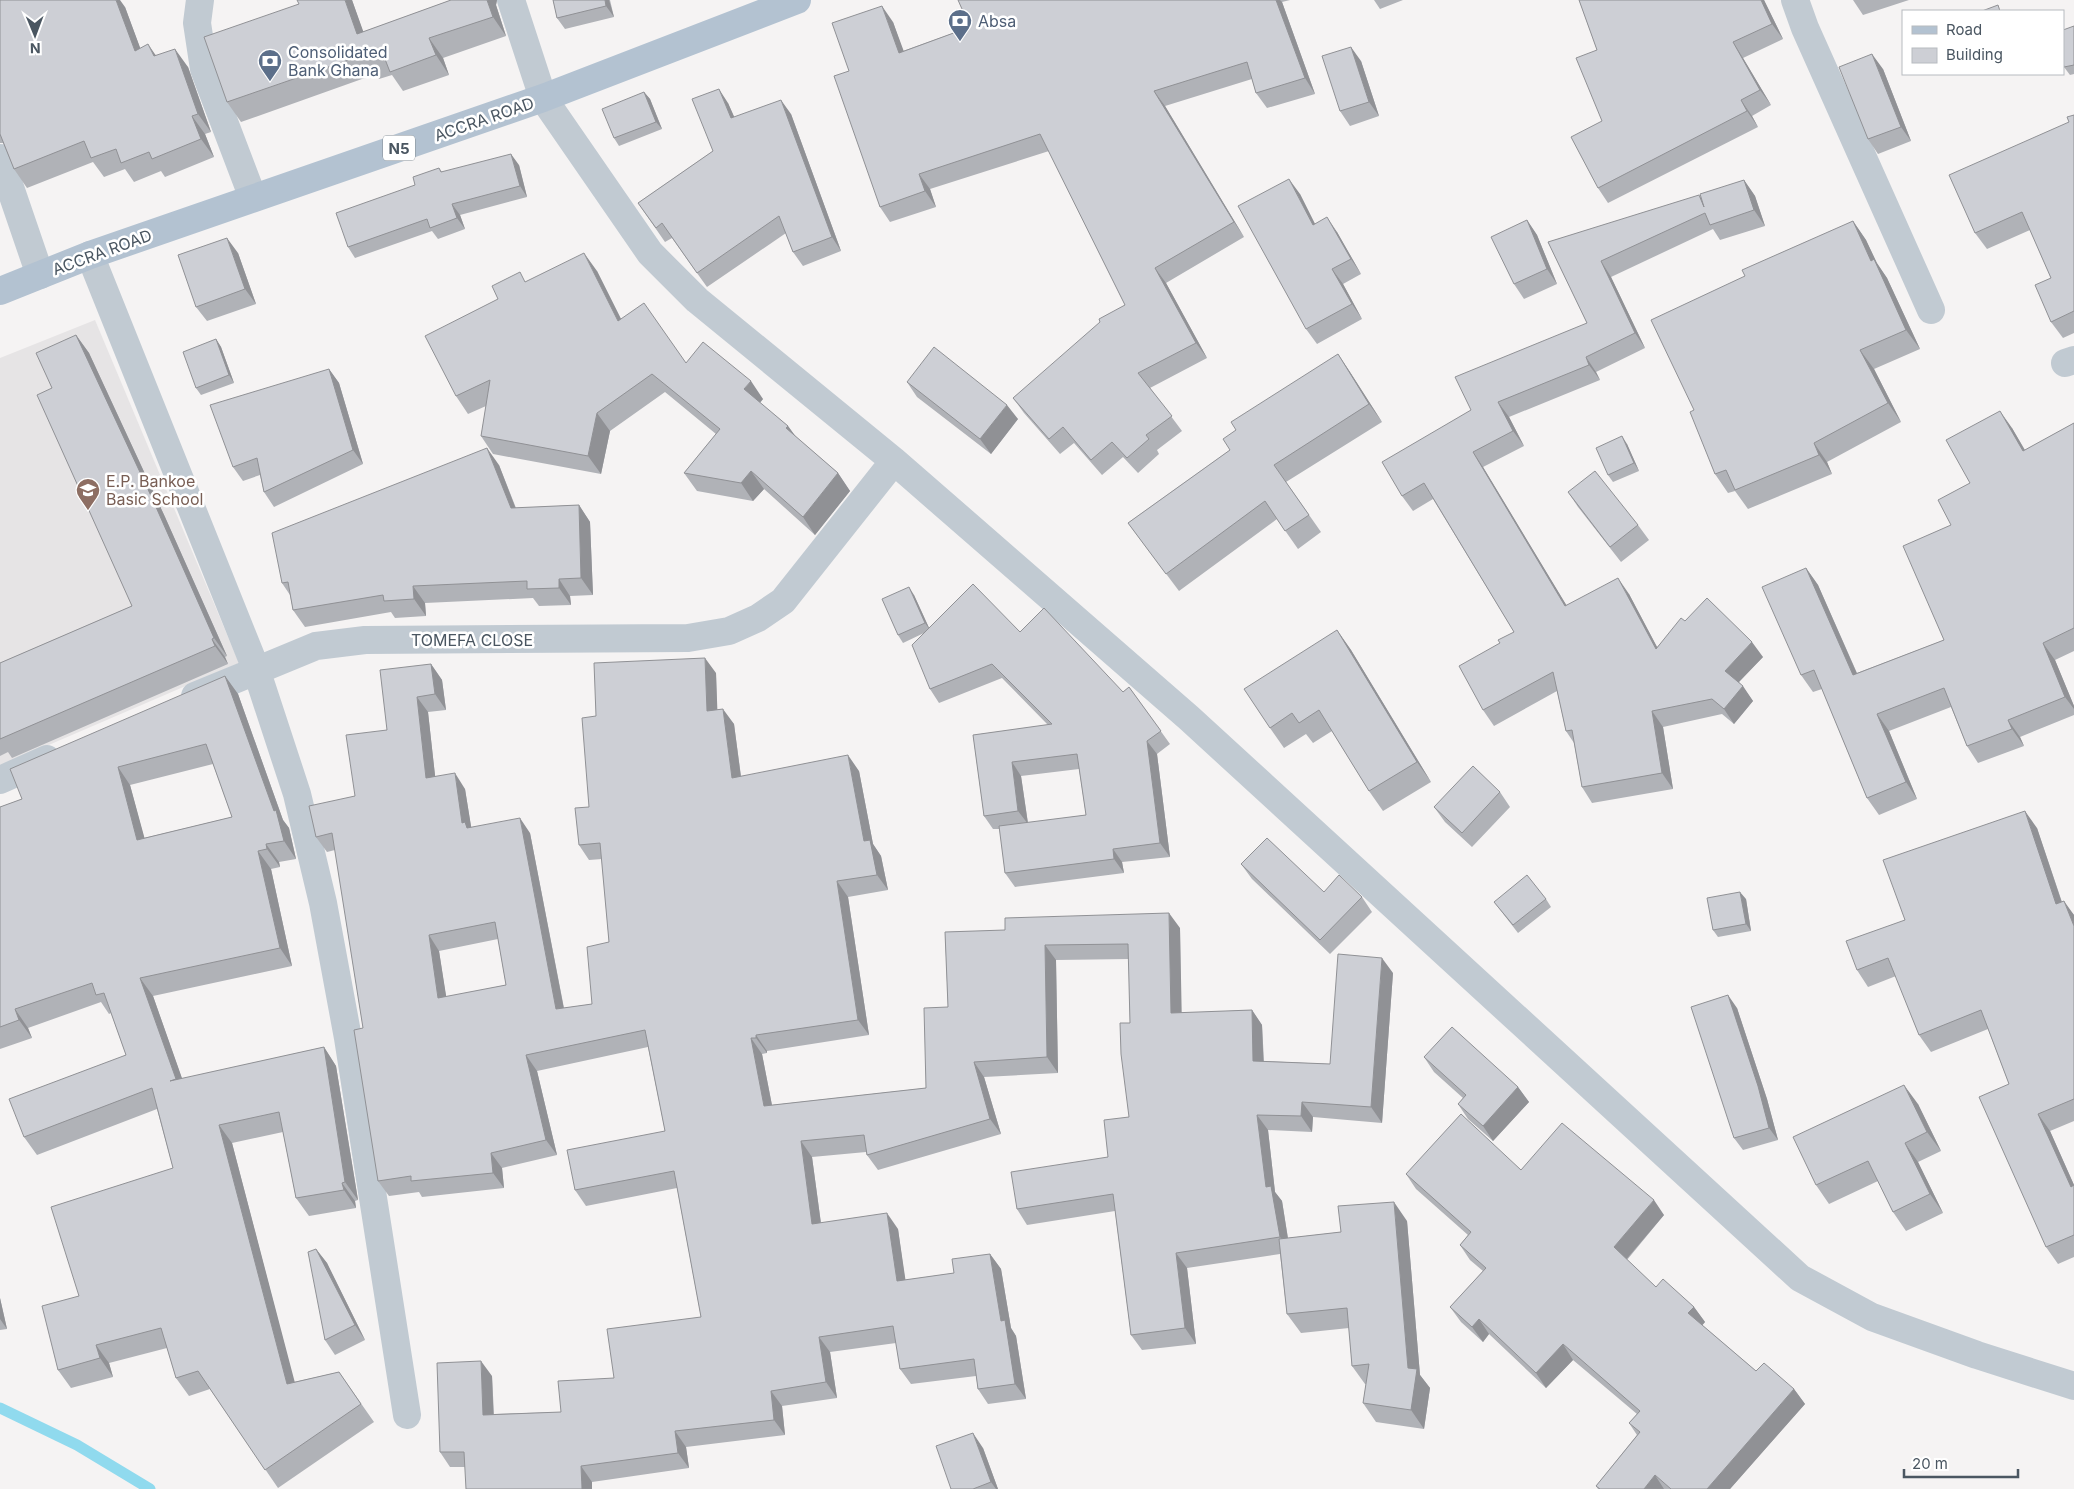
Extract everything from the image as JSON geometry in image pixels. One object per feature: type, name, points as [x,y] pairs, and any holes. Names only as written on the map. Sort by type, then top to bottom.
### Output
[{"type":"main road","name":"ACCRA ROAD","points":[[0,291],[90,255],[543,98],[797,0]]},
{"type":"street","points":[[200,0],[197,23],[204,69],[253,198]]},
{"type":"street","points":[[511,0],[543,98],[650,253],[697,300],[894,461],[1188,718],[1800,1278],[1872,1317],[1977,1355],[2074,1386]]},
{"type":"street","points":[[1795,0],[1805,28],[1931,310]]},
{"type":"street","points":[[0,158],[40,274]]},
{"type":"street","points":[[90,255],[256,669],[297,794],[323,903],[348,1038],[407,1416]]},
{"type":"street","name":"TOMEFA CLOSE","points":[[174,705],[256,669],[316,646],[365,640],[688,638],[730,631],[758,618],[783,602],[894,461]]},
{"type":"street","points":[[0,780],[73,748]]},
{"type":"shaded area","name":"E.P. Bankoe Basic School","points":[[95,320],[239,663],[0,766],[0,358]]},
{"type":"building","points":[[0,0],[116,0],[135,51],[148,44],[154,56],[175,49],[198,114],[192,116],[201,139],[152,159],[149,152],[121,163],[116,149],[91,158],[84,141],[14,169],[0,134]]},
{"type":"building","points":[[297,0],[345,0],[357,34],[451,0],[487,0],[493,17],[429,38],[436,55],[390,72],[383,54],[365,60],[363,55],[227,102],[204,37],[299,4]]},
{"type":"building","points":[[553,0],[605,0],[606,6],[557,18]]},
{"type":"building","points":[[958,0],[1276,0],[1305,78],[1256,93],[1247,62],[1154,91],[1234,222],[1155,268],[1196,343],[1138,373],[1172,416],[1146,435],[1149,439],[1127,458],[1112,442],[1091,460],[1063,427],[1049,439],[1013,398],[1100,322],[1099,319],[1125,305],[1040,134],[919,174],[925,191],[880,207],[834,76],[849,71],[832,23],[882,6],[899,53],[970,27]]},
{"type":"building","points":[[1579,0],[1761,0],[1772,24],[1733,42],[1760,90],[1741,100],[1747,111],[1598,188],[1571,137],[1602,121],[1576,58],[1597,50]]},
{"type":"building","points":[[1998,5],[2000,10],[1985,10]]},
{"type":"building","points":[[2074,26],[2074,65],[2064,67],[2064,30]]},
{"type":"building","points":[[1351,47],[1369,102],[1340,111],[1322,56]]},
{"type":"building","points":[[1872,54],[1901,127],[1868,139],[1839,67]]},
{"type":"building","points":[[719,89],[731,118],[781,100],[832,237],[793,252],[779,216],[697,273],[662,223],[656,228],[638,203],[713,151],[692,99]]},
{"type":"building","points":[[644,92],[656,122],[614,138],[602,109]]},
{"type":"building","points":[[2074,115],[2074,311],[2051,322],[2035,285],[2051,278],[2022,212],[1975,233],[1949,175],[2069,122],[2067,117]]},
{"type":"building","points":[[511,154],[520,186],[452,204],[457,218],[430,228],[427,219],[348,247],[336,213],[415,185],[413,177],[439,168],[441,172]]},
{"type":"building","points":[[1289,179],[1313,225],[1327,217],[1351,259],[1332,269],[1352,304],[1306,329],[1238,206]]},
{"type":"building","points":[[1744,180],[1754,210],[1710,225],[1705,213],[1601,261],[1635,333],[1586,357],[1589,365],[1498,402],[1513,431],[1473,452],[1565,606],[1618,578],[1656,649],[1681,618],[1685,621],[1707,598],[1752,642],[1725,671],[1743,686],[1724,709],[1712,699],[1652,711],[1662,773],[1582,787],[1572,730],[1566,731],[1553,672],[1483,710],[1459,666],[1500,643],[1498,640],[1514,632],[1424,483],[1402,496],[1382,462],[1471,410],[1455,377],[1587,323],[1548,242],[1699,195],[1704,207],[1700,194]]},
{"type":"building","points":[[1527,220],[1547,269],[1514,284],[1491,237]]},
{"type":"building","points":[[1853,221],[1871,261],[1874,259],[1906,330],[1860,350],[1888,403],[1814,443],[1819,455],[1735,490],[1726,470],[1715,474],[1690,412],[1694,410],[1651,320],[1745,276],[1742,270]]},
{"type":"building","points":[[227,238],[245,289],[196,307],[178,255]]},
{"type":"building","points":[[584,253],[618,321],[644,303],[686,363],[703,342],[751,381],[744,389],[788,426],[786,428],[838,473],[803,517],[751,471],[741,483],[684,473],[720,429],[652,374],[597,413],[588,456],[481,436],[490,380],[456,396],[425,336],[498,299],[492,286],[520,272],[525,282]]},
{"type":"building","points":[[76,335],[152,498],[214,638],[212,639],[215,646],[0,739],[0,663],[132,606],[37,395],[52,388],[36,353]]},
{"type":"building","points":[[216,339],[229,375],[196,388],[183,352]]},
{"type":"building","points":[[934,347],[1007,405],[980,439],[907,382]]},
{"type":"building","points":[[1338,354],[1369,404],[1274,465],[1309,515],[1285,531],[1265,501],[1166,574],[1128,523],[1230,450],[1223,439],[1236,430],[1231,422]]},
{"type":"building","points":[[329,369],[353,450],[264,492],[257,458],[233,467],[210,405]]},
{"type":"building","points":[[2000,411],[2023,451],[2074,423],[2074,628],[2043,643],[2065,697],[2008,720],[2012,729],[1967,746],[1944,688],[1877,714],[1906,782],[1867,798],[1814,670],[1801,675],[1762,587],[1806,568],[1853,675],[1944,640],[1903,546],[1951,525],[1938,500],[1970,483],[1946,440]]},
{"type":"building","points":[[1622,436],[1634,463],[1608,475],[1596,448]]},
{"type":"building","points":[[487,448],[511,508],[579,505],[581,578],[559,579],[559,588],[527,589],[527,581],[413,586],[414,599],[384,601],[383,595],[293,610],[288,582],[282,583],[272,533]]},
{"type":"building","points":[[1595,471],[1638,525],[1610,547],[1568,492]]},
{"type":"building","points":[[973,584],[1020,632],[1044,608],[1123,692],[1129,687],[1161,731],[1147,741],[1160,843],[1113,849],[1114,859],[1005,873],[999,826],[1086,815],[1077,754],[1012,762],[1018,811],[984,816],[973,735],[1052,724],[992,664],[930,689],[912,645]]},
{"type":"building","points":[[909,587],[925,623],[898,635],[882,599]]},
{"type":"building","points":[[1337,630],[1417,762],[1369,791],[1319,710],[1299,723],[1292,713],[1270,728],[1244,689]]},
{"type":"building","points":[[705,658],[707,711],[723,709],[732,778],[848,755],[864,841],[870,840],[877,875],[837,881],[858,1020],[756,1035],[756,1038],[751,1038],[764,1106],[926,1088],[924,1008],[948,1007],[945,932],[1005,930],[1005,918],[1169,913],[1171,1013],[1252,1010],[1253,1061],[1330,1064],[1338,954],[1382,958],[1371,1107],[1302,1102],[1301,1116],[1257,1115],[1266,1187],[1271,1186],[1280,1237],[1176,1253],[1185,1328],[1131,1335],[1113,1194],[1017,1209],[1011,1172],[1108,1157],[1104,1120],[1129,1117],[1121,1054],[1120,1023],[1130,1023],[1128,944],[1045,945],[1047,1057],[974,1062],[990,1119],[867,1155],[864,1135],[801,1141],[812,1224],[887,1213],[897,1281],[954,1273],[952,1259],[990,1254],[1001,1321],[1005,1320],[1015,1384],[978,1389],[974,1359],[900,1369],[893,1326],[819,1337],[826,1382],[771,1391],[774,1420],[675,1431],[678,1453],[581,1466],[582,1489],[466,1489],[464,1452],[440,1452],[437,1363],[481,1361],[483,1415],[561,1412],[558,1381],[614,1378],[607,1329],[701,1317],[674,1171],[575,1190],[567,1150],[665,1131],[645,1030],[526,1055],[546,1140],[491,1153],[493,1173],[411,1181],[411,1176],[378,1181],[354,1030],[363,1028],[332,833],[316,837],[309,806],[355,796],[346,735],[387,730],[380,670],[431,664],[435,694],[417,697],[426,778],[455,773],[462,823],[465,822],[467,828],[520,818],[556,1009],[592,1004],[587,947],[609,942],[600,843],[579,845],[575,808],[589,807],[582,718],[596,716],[594,663]],"holes":[[[495,922],[506,985],[438,998],[429,935]]]},
{"type":"building","points":[[225,676],[274,811],[276,810],[284,841],[266,844],[267,849],[258,851],[280,948],[140,978],[176,1079],[170,1081],[324,1047],[345,1182],[342,1183],[344,1190],[296,1198],[279,1112],[219,1125],[287,1384],[339,1372],[361,1404],[265,1470],[198,1371],[176,1378],[161,1328],[96,1345],[100,1358],[58,1370],[42,1306],[79,1296],[51,1207],[173,1168],[152,1088],[24,1137],[9,1099],[126,1055],[104,993],[96,995],[92,983],[15,1009],[19,1020],[0,1027],[0,807],[22,799],[10,769]],"holes":[[[206,744],[232,817],[137,840],[118,767]]]},
{"type":"building","points":[[1473,766],[1500,792],[1462,833],[1434,807]]},
{"type":"building","points":[[2025,811],[2056,904],[2064,901],[2074,926],[2074,1099],[2038,1114],[2071,1187],[2074,1185],[2074,1235],[2046,1247],[1979,1097],[2009,1084],[1981,1010],[1919,1035],[1888,958],[1857,970],[1846,941],[1905,920],[1883,860]]},
{"type":"building","points":[[1267,838],[1324,892],[1339,875],[1362,897],[1320,940],[1241,864]]},
{"type":"building","points":[[1527,875],[1546,899],[1513,925],[1494,902]]},
{"type":"building","points":[[1740,892],[1746,924],[1713,930],[1707,898]]},
{"type":"building","points":[[1728,995],[1758,1086],[1769,1128],[1734,1138],[1691,1007]]},
{"type":"building","points":[[1452,1027],[1518,1087],[1483,1126],[1458,1104],[1466,1095],[1424,1057]]},
{"type":"building","points":[[1904,1085],[1927,1132],[1905,1143],[1930,1194],[1893,1212],[1868,1161],[1816,1185],[1793,1137]]},
{"type":"building","points":[[1461,1114],[1521,1170],[1562,1123],[1654,1200],[1614,1247],[1656,1287],[1663,1279],[1694,1307],[1688,1313],[1756,1371],[1764,1363],[1794,1389],[1707,1489],[1671,1489],[1655,1475],[1644,1489],[1600,1489],[1596,1486],[1640,1432],[1629,1423],[1640,1411],[1563,1344],[1536,1373],[1479,1319],[1472,1327],[1450,1307],[1486,1268],[1460,1245],[1471,1232],[1406,1174]]},
{"type":"building","points":[[1394,1202],[1408,1368],[1417,1369],[1411,1410],[1363,1403],[1369,1364],[1352,1366],[1347,1308],[1287,1314],[1279,1239],[1341,1232],[1338,1206]]},
{"type":"building","points":[[316,1249],[355,1325],[325,1340],[308,1252]]},
{"type":"building","points":[[973,1433],[991,1482],[973,1489],[951,1489],[936,1446]]},
{"type":"waterway","points":[[0,1408],[77,1445],[150,1489]]},
{"type":"place","name":"Absa","points":[[960,42]]},
{"type":"place","name":"Consolidated Bank Ghana","points":[[270,82]]},
{"type":"place","name":"E.P. Bankoe Basic School","points":[[88,511]]}]
